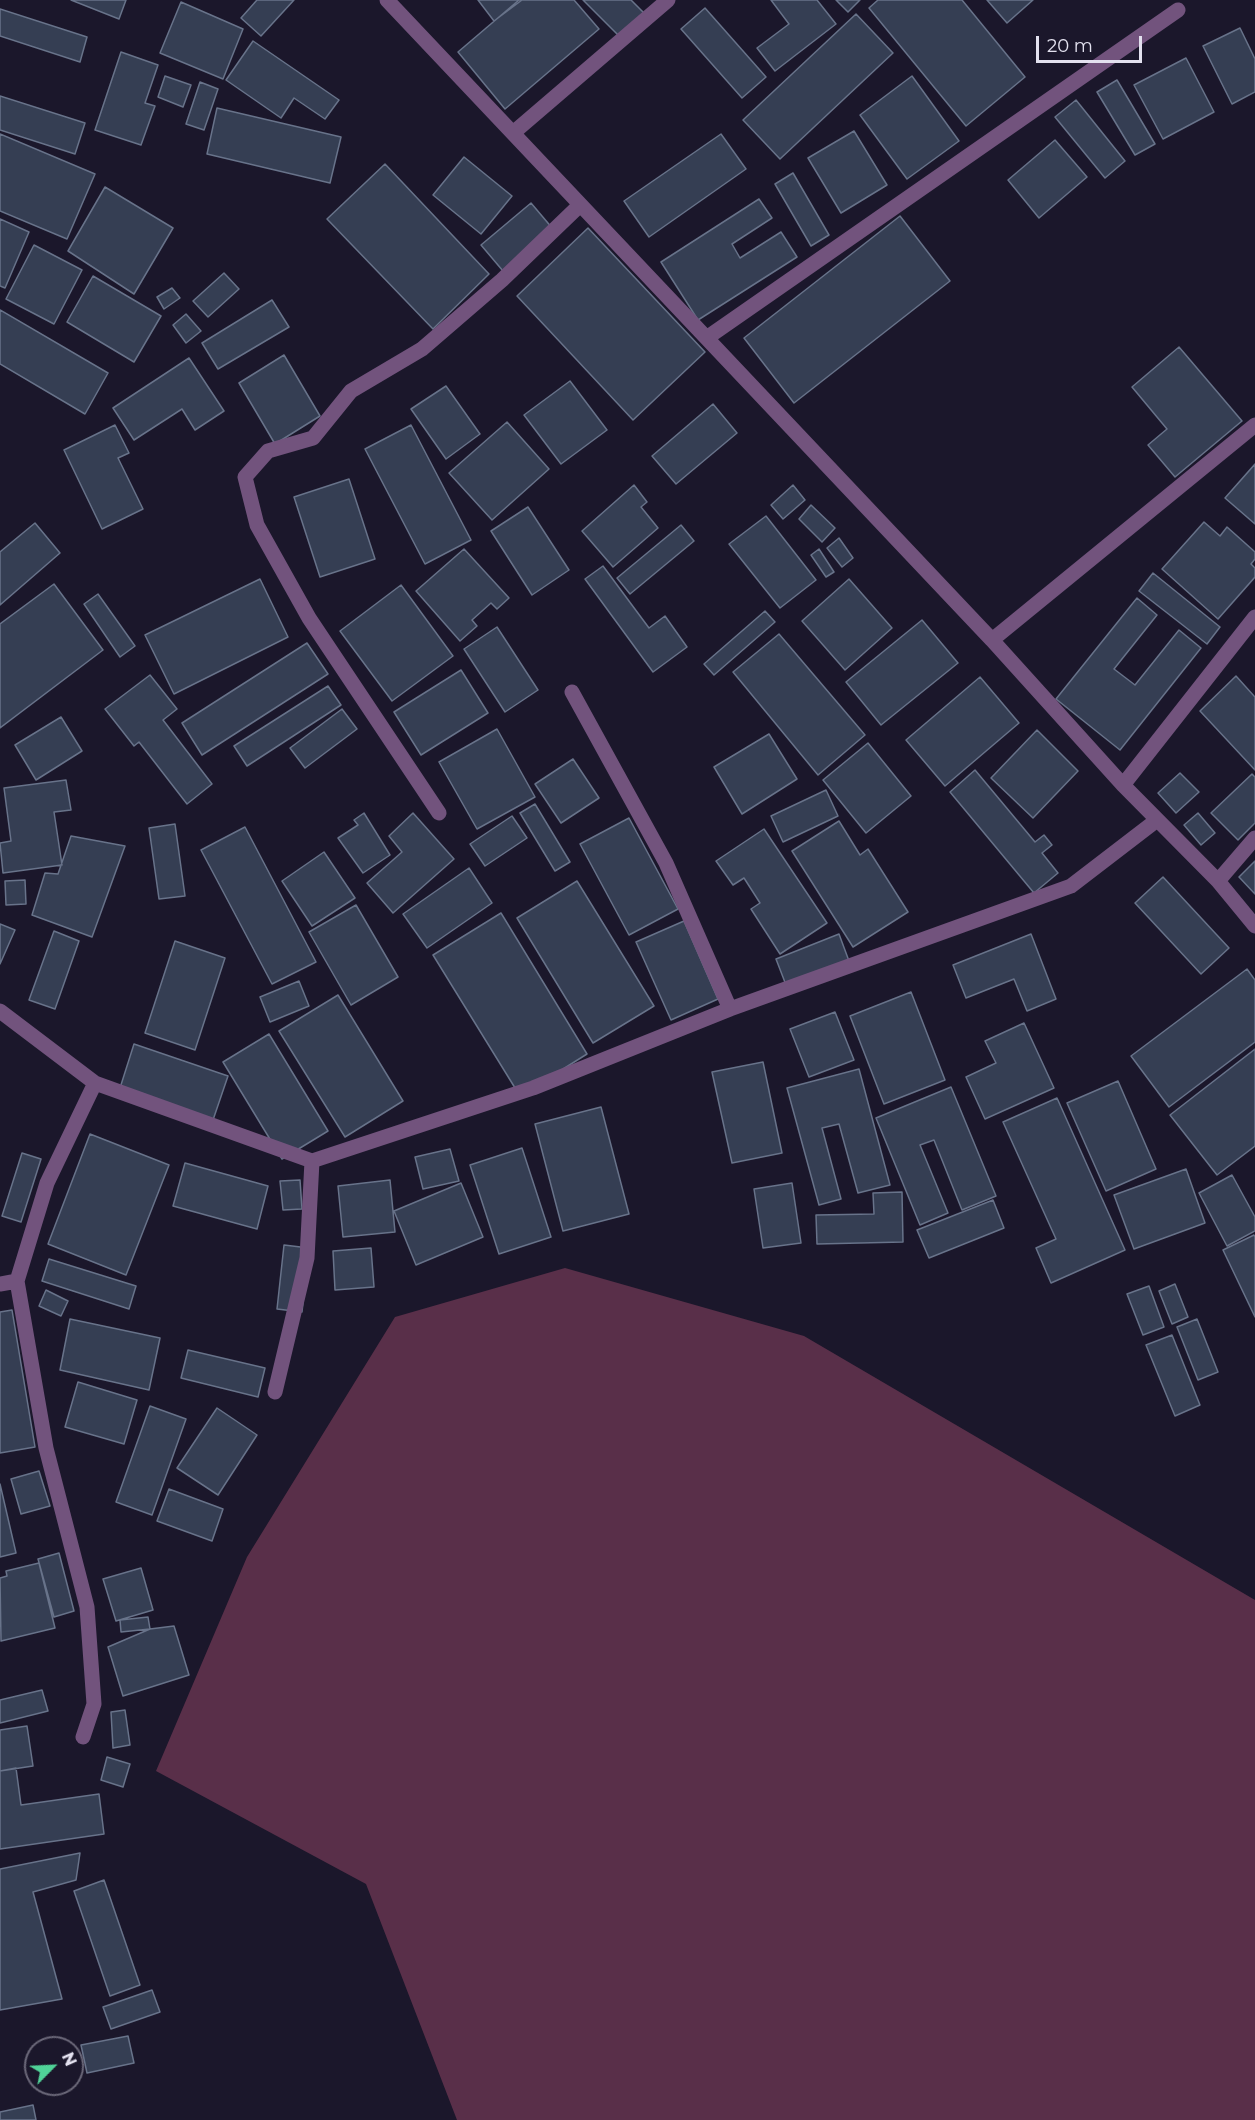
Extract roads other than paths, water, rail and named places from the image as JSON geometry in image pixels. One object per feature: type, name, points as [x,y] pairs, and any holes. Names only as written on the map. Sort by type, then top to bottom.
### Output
[{"type":"street","points":[[387,0],[708,337],[992,640],[1123,785],[1218,881],[1255,926]]},
{"type":"street","points":[[513,133],[668,0]]},
{"type":"street","points":[[708,337],[1178,10]]},
{"type":"street","points":[[439,813],[309,618],[257,525],[245,477],[268,451],[313,438],[351,392],[422,349],[502,280],[580,205]]},
{"type":"street","points":[[992,640],[1255,425]]},
{"type":"street","points":[[1123,785],[1255,617]]},
{"type":"street","points":[[572,692],[666,862],[730,1009]]},
{"type":"street","points":[[0,1011],[95,1083],[312,1161],[533,1088],[730,1009],[1071,886],[1157,820]]},
{"type":"street","points":[[1218,881],[1255,838]]},
{"type":"street","points":[[83,1737],[94,1704],[87,1607],[46,1448],[17,1281],[47,1183],[95,1083]]},
{"type":"street","points":[[275,1392],[307,1258],[312,1161]]},
{"type":"street","points":[[0,1284],[17,1281]]}]
